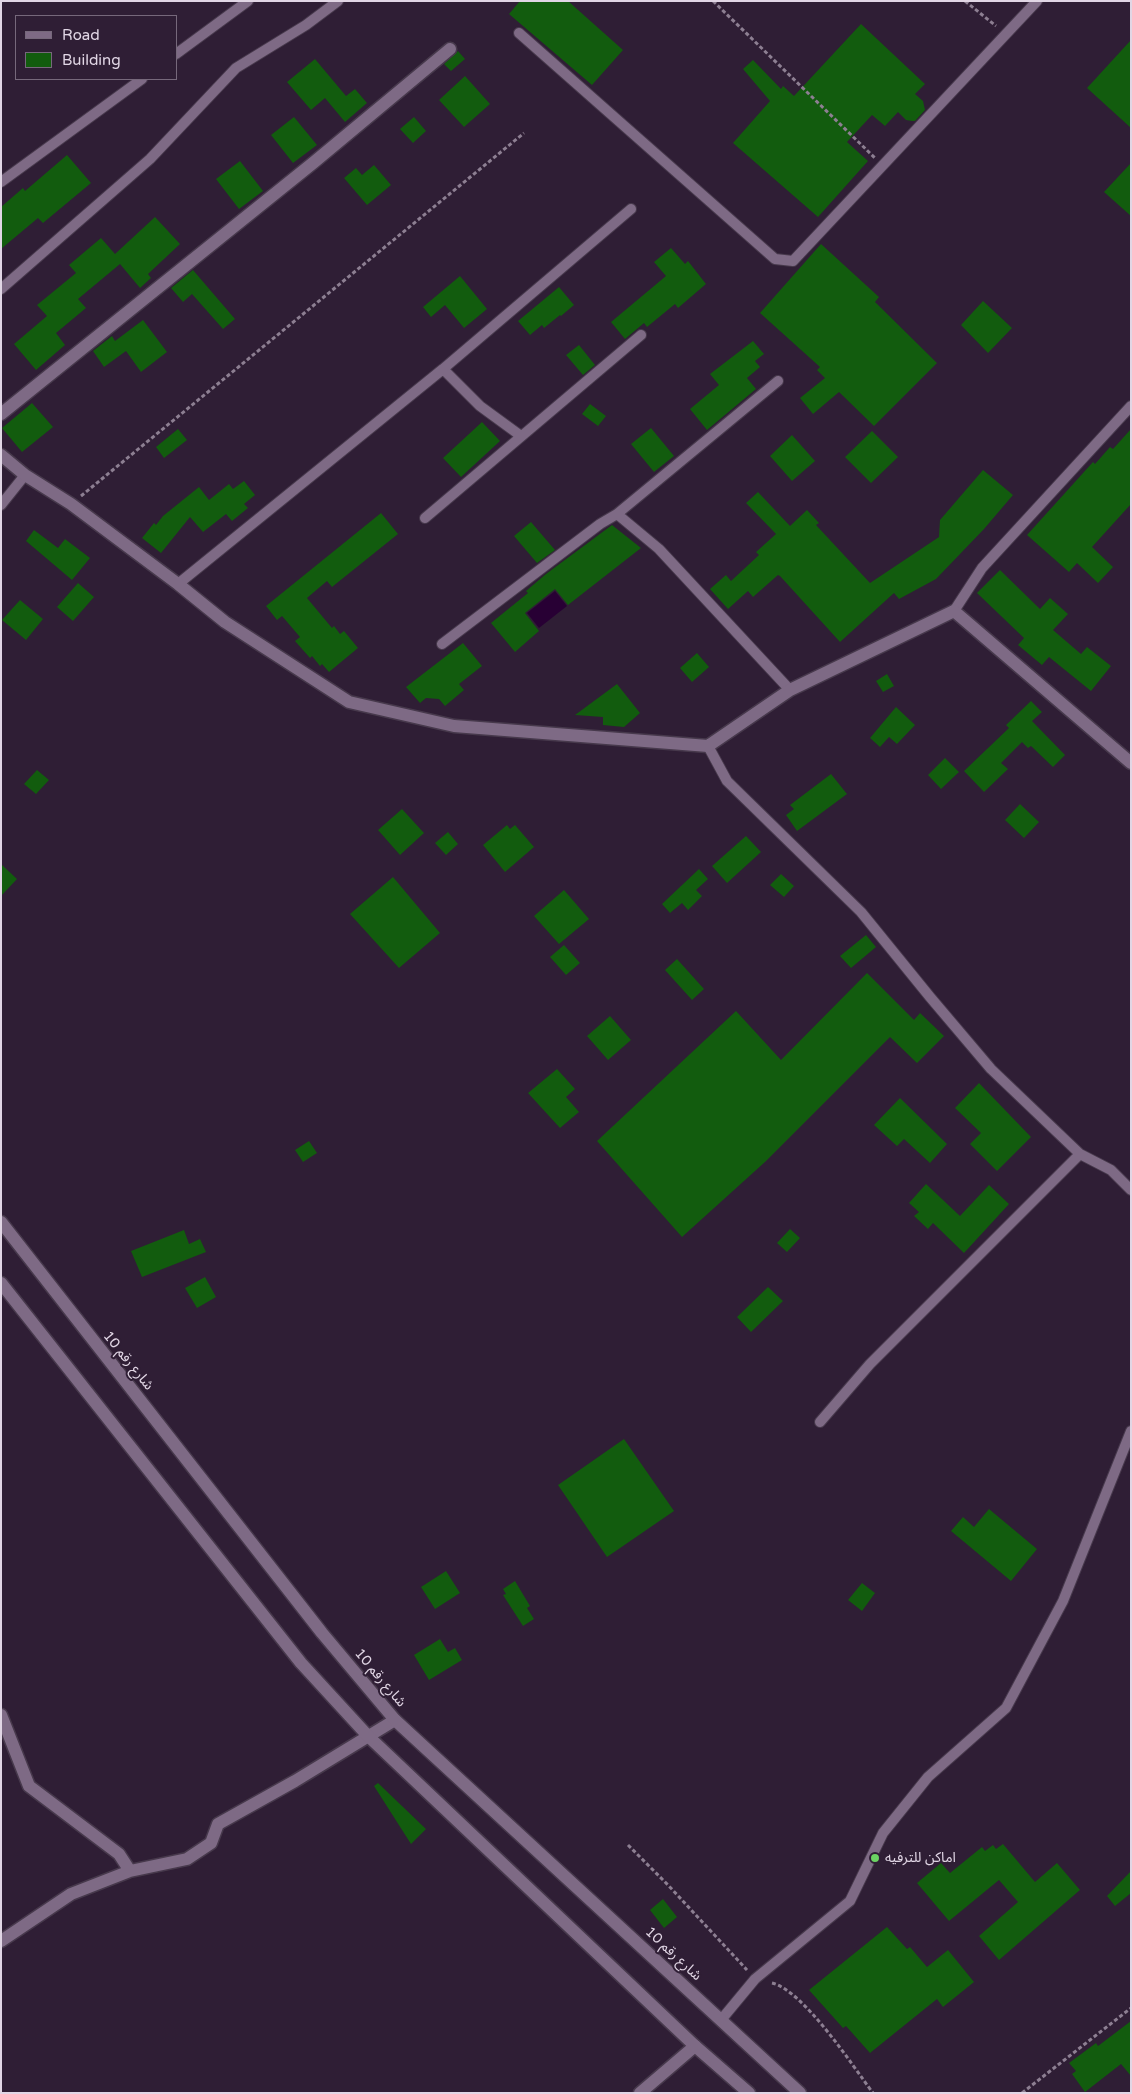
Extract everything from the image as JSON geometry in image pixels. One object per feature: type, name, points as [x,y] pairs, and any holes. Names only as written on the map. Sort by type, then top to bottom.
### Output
[{"type":"street","points":[[1,414],[313,163],[450,50]]},
{"type":"street","points":[[1,455],[25,474],[71,504],[178,584],[225,622],[349,702],[454,726],[708,746],[790,690],[954,611],[1131,763]]},
{"type":"street","name":"شارع رقم 10","points":[[1,1222],[322,1633],[395,1720],[800,2093]]},
{"type":"street","points":[[1,1283],[300,1663],[368,1736],[695,2046],[749,2093]]},
{"type":"street","points":[[1,1715],[29,1786],[118,1854],[130,1871]]},
{"type":"street","points":[[1,1941],[71,1894],[130,1871],[187,1859],[211,1843],[218,1824],[395,1720]]},
{"type":"street","points":[[640,2093],[695,2046]]},
{"type":"lane","points":[[178,53],[248,1]]},
{"type":"lane","points":[[1,289],[150,159],[236,68],[306,25],[338,1]]},
{"type":"lane","points":[[519,33],[775,260],[793,261],[1037,1]]},
{"type":"lane","points":[[1,182],[141,80]]},
{"type":"lane","points":[[178,584],[443,369],[631,209]]},
{"type":"lane","points":[[425,518],[641,335]]},
{"type":"lane","points":[[443,369],[480,406],[521,436]]},
{"type":"lane","points":[[442,644],[600,524],[617,514],[778,381]]},
{"type":"lane","points":[[954,611],[982,568],[1131,406]]},
{"type":"lane","points":[[1,505],[25,474]]},
{"type":"lane","points":[[617,514],[660,549],[790,690]]},
{"type":"lane","points":[[708,746],[727,782],[861,912],[991,1069],[1080,1154],[1110,1170],[1131,1190]]},
{"type":"lane","points":[[820,1422],[870,1364],[1080,1154]]},
{"type":"lane","points":[[721,2020],[755,1979],[850,1901],[883,1833],[928,1777],[1006,1708],[1063,1601],[1131,1430]]},
{"type":"path","points":[[713,1],[882,165]]},
{"type":"path","points":[[965,1],[1005,33]]},
{"type":"path","points":[[71,504],[524,133]]},
{"type":"path","points":[[1022,2093],[1131,2008]]},
{"type":"shaded area","points":[[555,591],[567,606],[539,628],[527,613]]},
{"type":"building","points":[[520,1],[568,1],[623,50],[592,85],[509,14]]},
{"type":"building","points":[[861,24],[925,84],[915,94],[923,101],[925,110],[915,121],[906,120],[898,112],[885,126],[872,115],[847,142],[868,161],[818,217],[733,143],[770,101],[743,69],[753,60],[781,89],[783,86],[794,96]]},
{"type":"building","points":[[1131,40],[1131,128],[1087,88]]},
{"type":"building","points":[[458,51],[465,59],[451,71],[444,64]]},
{"type":"building","points":[[315,59],[346,96],[355,89],[367,103],[345,122],[325,98],[311,110],[287,82]]},
{"type":"building","points":[[465,76],[490,104],[464,127],[439,100]]},
{"type":"building","points":[[294,117],[317,145],[293,163],[271,135]]},
{"type":"building","points":[[414,117],[426,131],[413,143],[400,129]]},
{"type":"building","points":[[67,155],[91,183],[43,223],[38,218],[1,249],[1,207],[23,188],[25,191]]},
{"type":"building","points":[[240,161],[263,191],[239,209],[216,179]]},
{"type":"building","points":[[1131,163],[1131,216],[1104,192]]},
{"type":"building","points":[[374,165],[391,185],[367,205],[344,178],[356,168],[362,175]]},
{"type":"building","points":[[155,217],[180,244],[148,274],[151,278],[140,288],[120,264],[78,299],[86,308],[56,333],[65,345],[36,370],[14,344],[47,316],[37,305],[76,273],[69,265],[101,238],[115,254]]},
{"type":"building","points":[[821,244],[879,297],[875,302],[937,363],[874,426],[839,392],[813,414],[800,398],[825,378],[817,370],[820,367],[760,313]]},
{"type":"building","points":[[671,248],[685,264],[688,261],[706,284],[678,308],[675,304],[647,327],[644,323],[625,339],[611,322],[666,276],[654,262]]},
{"type":"building","points":[[193,270],[235,319],[223,329],[192,294],[183,302],[171,288]]},
{"type":"building","points":[[460,276],[487,309],[464,328],[445,305],[431,317],[423,307]]},
{"type":"building","points":[[559,287],[574,305],[544,328],[542,325],[530,335],[518,321]]},
{"type":"building","points":[[983,301],[1012,328],[988,353],[961,325]]},
{"type":"building","points":[[143,320],[167,352],[141,372],[126,351],[104,367],[93,351],[112,336],[115,341]]},
{"type":"building","points":[[753,341],[764,354],[755,361],[760,367],[747,378],[756,389],[707,430],[690,409],[719,385],[710,374]]},
{"type":"building","points":[[579,345],[595,365],[583,375],[566,355]]},
{"type":"building","points":[[32,403],[53,427],[22,452],[2,428]]},
{"type":"building","points":[[590,404],[606,416],[598,426],[582,414]]},
{"type":"building","points":[[482,422],[500,441],[461,477],[443,458]]},
{"type":"building","points":[[651,428],[674,456],[654,472],[631,444]]},
{"type":"building","points":[[178,429],[187,440],[164,458],[156,447]]},
{"type":"building","points":[[1131,429],[1131,504],[1092,547],[1113,567],[1098,583],[1077,563],[1069,572],[1027,535],[1093,462],[1095,464],[1110,447],[1113,449]]},
{"type":"building","points":[[872,431],[898,457],[871,483],[845,457]]},
{"type":"building","points":[[792,435],[815,461],[792,481],[770,456]]},
{"type":"building","points":[[983,470],[1013,495],[984,529],[936,579],[899,599],[894,593],[840,642],[778,575],[753,597],[748,591],[728,609],[710,589],[726,575],[731,581],[759,555],[756,552],[776,534],[746,503],[758,492],[790,526],[807,510],[819,523],[816,525],[870,583],[939,537],[940,520]]},
{"type":"building","points":[[244,481],[255,495],[244,504],[248,508],[232,521],[226,514],[203,532],[190,517],[161,553],[142,538],[154,523],[156,525],[163,516],[199,487],[209,500],[229,484],[233,489]]},
{"type":"building","points":[[381,513],[398,534],[332,587],[327,581],[307,598],[332,628],[334,626],[340,634],[344,631],[358,648],[329,672],[322,664],[320,666],[312,656],[310,658],[295,641],[300,637],[282,616],[277,620],[266,606]]},
{"type":"building","points":[[531,522],[555,550],[537,563],[514,536]]},
{"type":"building","points":[[612,525],[641,548],[568,605],[555,589],[525,613],[539,631],[515,652],[491,623],[528,593],[526,591],[546,574]]},
{"type":"building","points":[[34,530],[58,548],[65,539],[90,558],[72,580],[26,541]]},
{"type":"building","points":[[1000,570],[1040,609],[1050,598],[1068,614],[1053,630],[1081,654],[1087,647],[1111,666],[1091,691],[1049,657],[1042,665],[1018,645],[1024,638],[977,593]]},
{"type":"building","points":[[78,583],[94,597],[73,621],[57,607]]},
{"type":"building","points":[[20,600],[43,619],[26,640],[2,620]]},
{"type":"building","points":[[463,643],[482,666],[459,684],[464,690],[445,706],[439,699],[426,698],[420,703],[406,687]]},
{"type":"building","points":[[697,653],[709,667],[692,682],[680,668]]},
{"type":"building","points":[[887,674],[894,686],[883,692],[876,681]]},
{"type":"building","points":[[617,684],[640,713],[624,727],[603,725],[603,717],[575,715]]},
{"type":"building","points":[[1031,701],[1042,712],[1032,721],[1065,755],[1053,767],[1031,746],[1028,748],[1022,742],[1001,763],[1008,769],[984,792],[964,771],[1009,728],[1006,725]]},
{"type":"building","points":[[896,707],[915,725],[897,744],[889,737],[880,747],[870,738]]},
{"type":"building","points":[[945,758],[959,772],[941,789],[928,775]]},
{"type":"building","points":[[37,770],[49,780],[36,794],[24,784]]},
{"type":"building","points":[[831,774],[847,794],[797,831],[786,815],[794,809],[790,805]]},
{"type":"building","points":[[1020,804],[1039,822],[1024,838],[1005,820]]},
{"type":"building","points":[[402,809],[424,833],[400,855],[378,830]]},
{"type":"building","points":[[507,825],[510,829],[515,825],[534,847],[505,872],[483,845]]},
{"type":"building","points":[[448,832],[458,844],[446,855],[435,843]]},
{"type":"building","points":[[746,836],[761,852],[727,883],[712,866]]},
{"type":"building","points":[[1,864],[17,879],[1,896]]},
{"type":"building","points":[[699,869],[708,879],[696,890],[702,896],[688,910],[682,903],[670,913],[662,904]]},
{"type":"building","points":[[781,874],[794,886],[784,897],[770,885]]},
{"type":"building","points":[[393,877],[440,933],[399,968],[350,914]]},
{"type":"building","points":[[564,890],[589,919],[559,944],[534,916]]},
{"type":"building","points":[[866,935],[876,947],[851,968],[840,956]]},
{"type":"building","points":[[564,945],[580,963],[566,975],[550,957]]},
{"type":"building","points":[[677,959],[704,989],[692,1000],[665,970]]},
{"type":"building","points":[[867,973],[914,1020],[920,1013],[944,1036],[917,1063],[890,1037],[765,1162],[682,1237],[597,1141],[736,1011],[781,1060]]},
{"type":"building","points":[[610,1016],[631,1040],[608,1060],[587,1036]]},
{"type":"building","points":[[557,1069],[575,1089],[566,1097],[579,1112],[560,1128],[528,1093]]},
{"type":"building","points":[[979,1083],[1031,1137],[997,1171],[970,1144],[981,1133],[955,1108]]},
{"type":"building","points":[[900,1098],[947,1144],[930,1163],[904,1139],[897,1146],[874,1125]]},
{"type":"building","points":[[309,1141],[317,1153],[303,1162],[295,1150]]},
{"type":"building","points":[[926,1184],[960,1216],[989,1185],[1009,1204],[964,1253],[933,1223],[928,1229],[914,1216],[919,1212],[909,1203]]},
{"type":"building","points":[[790,1229],[800,1238],[787,1252],[777,1243]]},
{"type":"building","points":[[184,1230],[189,1244],[200,1239],[206,1252],[142,1277],[131,1251]]},
{"type":"building","points":[[205,1277],[216,1297],[197,1308],[185,1288]]},
{"type":"building","points":[[768,1287],[783,1301],[751,1332],[737,1317]]},
{"type":"building","points":[[624,1439],[674,1511],[607,1557],[558,1485]]},
{"type":"building","points":[[989,1509],[1037,1549],[1011,1581],[951,1531],[963,1517],[974,1527]]},
{"type":"building","points":[[446,1571],[460,1593],[435,1609],[421,1587]]},
{"type":"building","points":[[515,1581],[530,1606],[527,1608],[534,1619],[523,1626],[503,1595],[506,1594],[503,1589]]},
{"type":"building","points":[[862,1583],[875,1593],[862,1611],[848,1600]]},
{"type":"building","points":[[440,1639],[448,1652],[455,1648],[462,1660],[429,1680],[414,1655]]},
{"type":"building","points":[[378,1783],[426,1829],[411,1844],[374,1786]]},
{"type":"building","points":[[1003,1844],[1035,1882],[1057,1863],[1080,1890],[999,1960],[979,1936],[1018,1902],[999,1880],[949,1921],[917,1883],[941,1863],[950,1873],[982,1847],[985,1851],[993,1845],[996,1849]]},
{"type":"building","points":[[1131,1871],[1131,1893],[1115,1906],[1107,1896]]},
{"type":"building","points":[[663,1899],[677,1917],[664,1928],[650,1910]]},
{"type":"building","points":[[887,1927],[907,1949],[910,1947],[927,1967],[948,1950],[974,1982],[943,2007],[937,1999],[870,2053],[846,2026],[843,2028],[809,1990]]},
{"type":"building","points":[[1131,2021],[1131,2076],[1121,2064],[1085,2092],[1072,2074],[1076,2071],[1069,2063],[1096,2043],[1098,2046]]},
{"type":"place","name":"اماكن للترفيه","points":[[875,1858]]}]
